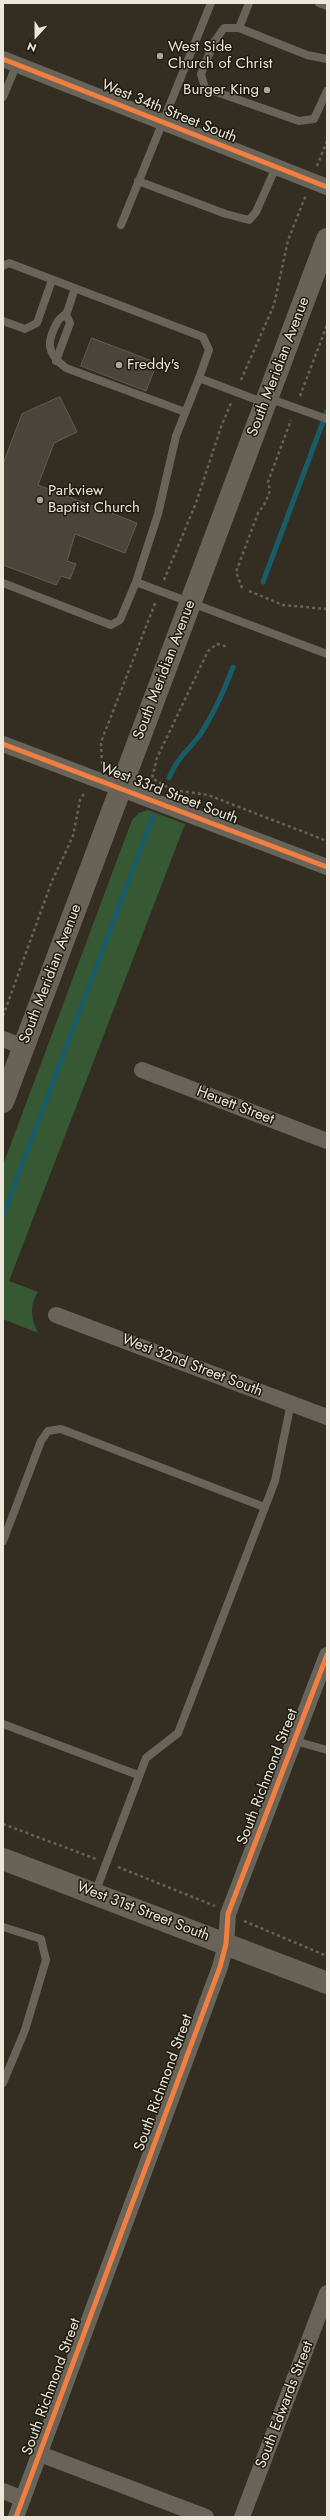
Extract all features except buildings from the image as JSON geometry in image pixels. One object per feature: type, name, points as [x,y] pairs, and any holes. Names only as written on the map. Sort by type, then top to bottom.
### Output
[{"type":"main road","name":"South Meridian Avenue","points":[[3,1102],[327,239]]},
{"type":"main road","name":"West 31st Street South","points":[[3,1859],[327,1983]]},
{"type":"street","name":"West 34th Street South","points":[[10,62],[327,187]]},
{"type":"street","name":"West 33rd Street South","points":[[3,744],[327,867]]},
{"type":"street","points":[[3,1039],[23,1047]]},
{"type":"street","name":"Heuett Street","points":[[142,1070],[327,1141]]},
{"type":"street","name":"West 32nd Street South","points":[[56,1314],[327,1417]]},
{"type":"street","name":"South Richmond Street","points":[[16,2517],[220,1967],[226,1944],[228,1914],[327,1655]]},
{"type":"street","name":"South Edwards Street","points":[[242,2517],[327,2293]]},
{"type":"street","points":[[40,2454],[206,2517]]},
{"type":"street","points":[[3,2491],[23,2499]]},
{"type":"lane","points":[[121,225],[211,3]]},
{"type":"lane","points":[[240,28],[249,3]]},
{"type":"lane","points":[[320,3],[327,6]]},
{"type":"lane","points":[[327,59],[307,55],[240,28],[224,28],[214,42],[201,74],[205,88],[299,121],[314,119],[327,91]]},
{"type":"lane","points":[[3,97],[10,62]]},
{"type":"lane","points":[[138,181],[226,214],[249,220],[256,212],[276,167]]},
{"type":"lane","points":[[3,266],[10,263],[203,337],[209,350],[176,436],[158,514],[136,582],[120,620],[111,625],[3,583]]},
{"type":"lane","points":[[3,321],[25,329],[37,323],[52,280]]},
{"type":"lane","points":[[75,288],[66,314],[58,319],[49,342],[49,352],[56,361],[66,368],[185,412]]},
{"type":"lane","points":[[56,361],[70,323],[66,314]]},
{"type":"lane","points":[[199,378],[266,401],[296,408],[327,419]]},
{"type":"lane","points":[[136,582],[327,654]]},
{"type":"lane","points":[[95,1894],[138,1775],[146,1758],[178,1733],[275,1481],[291,1403]]},
{"type":"lane","points":[[3,1542],[41,1440],[48,1431],[61,1429],[264,1507]]},
{"type":"lane","points":[[3,1724],[138,1775]]},
{"type":"lane","points":[[294,1741],[327,1750]]},
{"type":"lane","points":[[3,1927],[41,1939],[46,1960],[25,2030],[3,2083]]},
{"type":"path","points":[[242,588],[236,572],[258,513],[264,505],[270,491],[268,482],[327,325]]},
{"type":"path","points":[[250,591],[283,605],[327,609]]},
{"type":"path","points":[[228,647],[218,644],[208,651],[157,758],[152,778],[171,789],[208,796],[327,841]]},
{"type":"path","points":[[3,1824],[205,1900],[228,1914],[269,1934],[327,1956]]},
{"type":"green space","points":[[148,810],[185,824],[9,1281],[38,1292],[33,1302],[32,1312],[38,1333],[3,1319],[3,1165],[132,820],[139,813]]},
{"type":"waterway","points":[[263,582],[327,411]]},
{"type":"waterway","points":[[169,778],[179,760],[199,736],[214,711],[233,667]]},
{"type":"waterway","points":[[3,1215],[153,816]]},
{"type":"cycle path","points":[[3,59],[327,187]]},
{"type":"cycle path","points":[[3,744],[327,867]]},
{"type":"cycle path","points":[[16,2517],[220,1967],[226,1944],[228,1914],[327,1655]]},
{"type":"place","name":"West Side Church of Christ","points":[[160,56]]},
{"type":"place","name":"Burger King","points":[[267,90]]},
{"type":"place","name":"Freddy's","points":[[119,365]]},
{"type":"place","name":"Parkview Baptist Church","points":[[40,500]]}]
